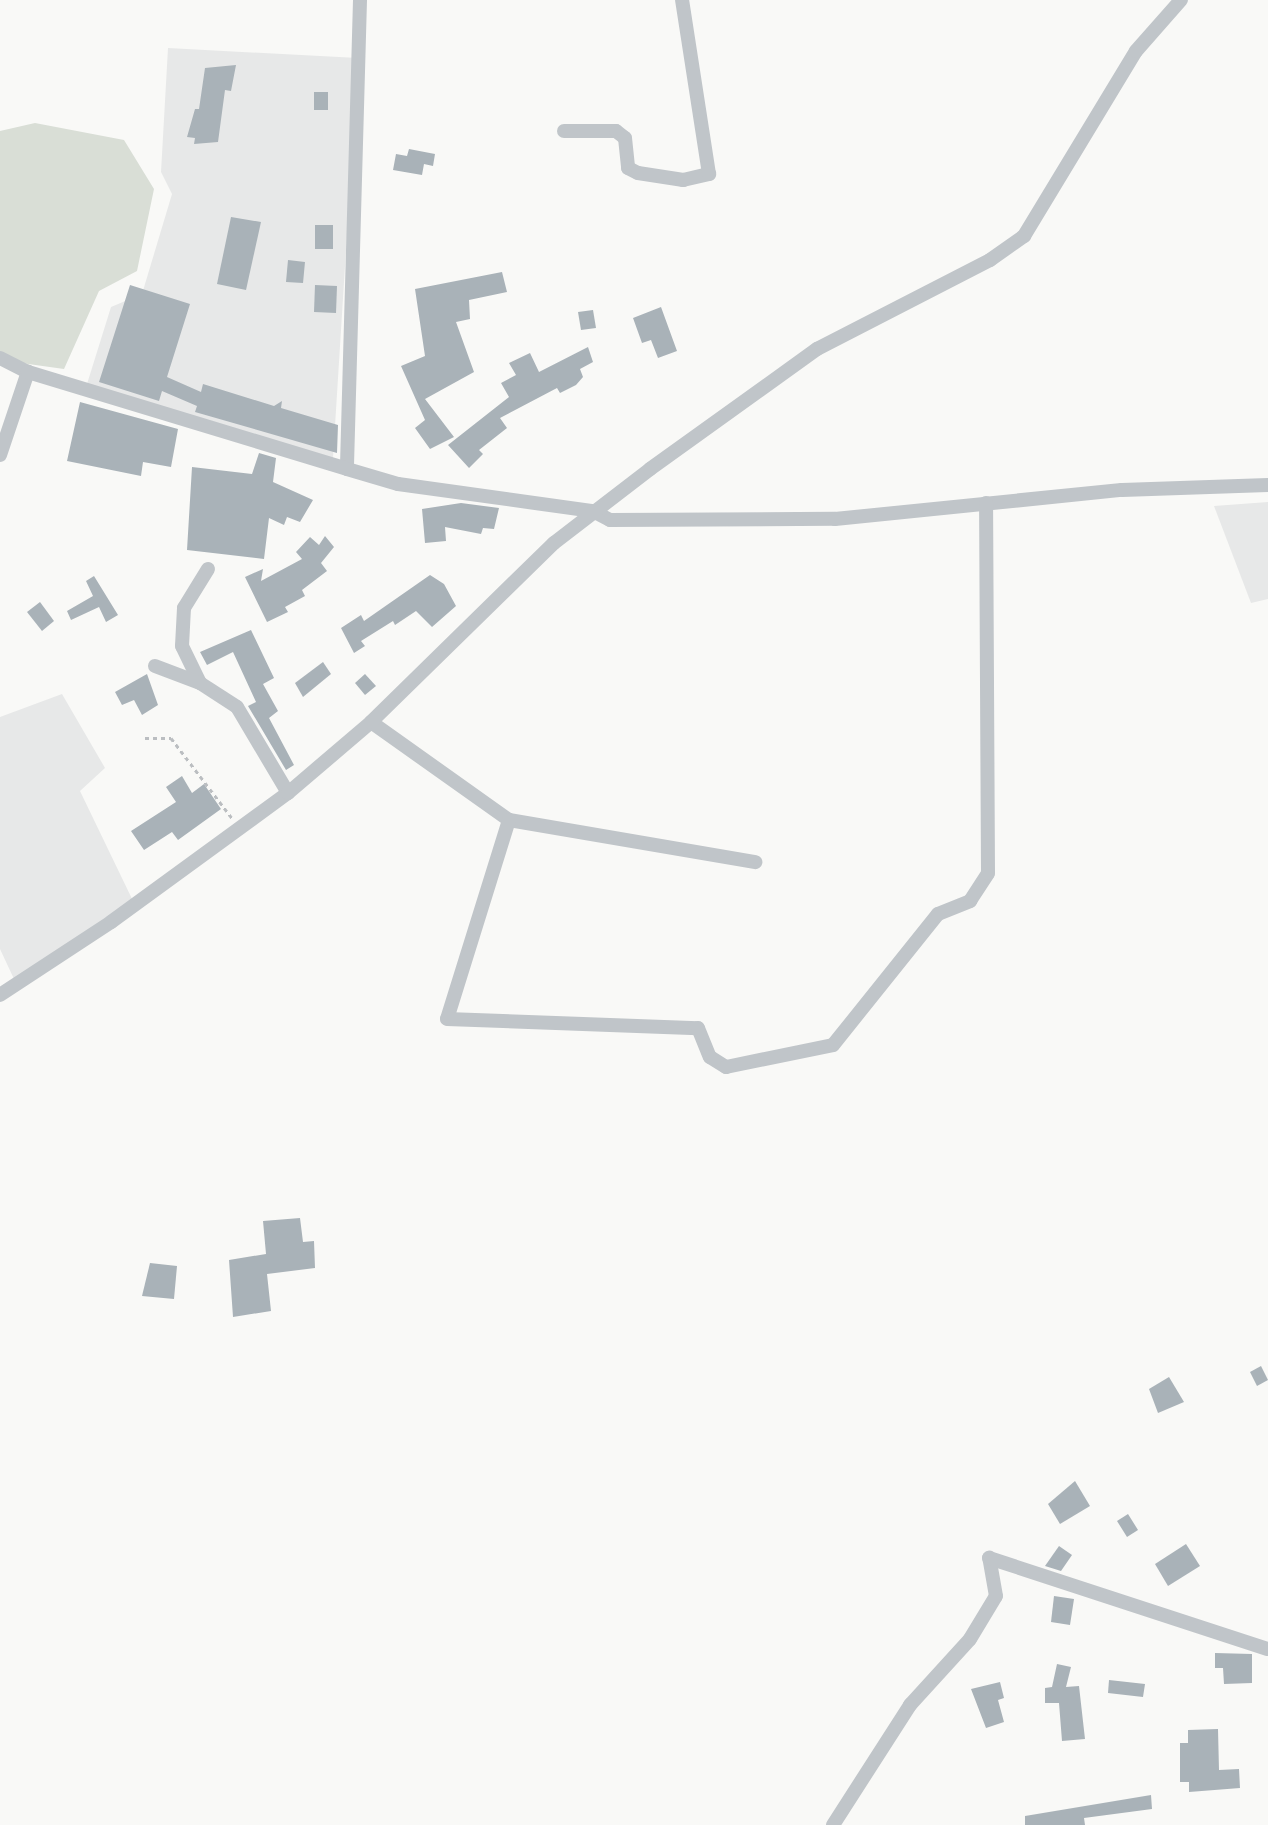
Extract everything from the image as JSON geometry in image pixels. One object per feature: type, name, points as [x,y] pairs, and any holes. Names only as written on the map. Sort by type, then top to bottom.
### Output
[{"type":"street","points":[[347,469],[360,0]]},
{"type":"street","points":[[564,131],[616,131],[625,138],[628,168],[638,173],[683,180],[709,174],[682,0]]},
{"type":"street","points":[[0,995],[241,830],[288,793],[371,722],[593,511],[817,349],[990,260],[1024,236],[1136,51],[1181,0]]},
{"type":"street","points":[[0,358],[28,372],[398,484],[593,511],[610,520],[835,519],[1122,490],[1268,485]]},
{"type":"street","points":[[0,455],[28,372]]},
{"type":"street","points":[[509,820],[467,941],[447,1019],[698,1028],[710,1057],[726,1067],[833,1045],[938,914],[970,901],[988,873],[986,503]]},
{"type":"street","points":[[200,683],[182,646],[184,608],[208,569]]},
{"type":"street","points":[[155,666],[200,683],[237,707],[288,793]]},
{"type":"street","points":[[371,722],[509,820],[755,862]]},
{"type":"street","points":[[833,1825],[910,1705],[970,1639],[996,1596],[989,1558],[1268,1649]]},
{"type":"path","points":[[145,738],[171,738],[241,830]]},
{"type":"shaded area","points":[[168,48],[358,58],[333,458],[87,384],[111,307],[142,294],[172,194],[161,172]]},
{"type":"shaded area","points":[[35,123],[124,140],[154,189],[137,271],[99,291],[64,369],[0,360],[0,131]]},
{"type":"shaded area","points":[[1268,502],[1268,599],[1251,603],[1214,506]]},
{"type":"shaded area","points":[[62,694],[105,768],[80,791],[134,903],[14,979],[0,949],[0,717]]},
{"type":"building","points":[[236,65],[231,91],[225,90],[218,142],[194,144],[195,138],[187,137],[195,109],[199,109],[205,68]]},
{"type":"building","points":[[314,92],[328,92],[328,110],[314,110]]},
{"type":"building","points":[[409,149],[435,154],[433,166],[424,164],[422,175],[393,170],[396,154],[407,156]]},
{"type":"building","points":[[231,217],[261,222],[246,290],[217,284]]},
{"type":"building","points":[[315,225],[333,225],[333,249],[315,249]]},
{"type":"building","points":[[288,260],[305,262],[303,283],[286,282]]},
{"type":"building","points":[[502,272],[507,292],[469,300],[470,319],[456,322],[474,372],[425,399],[454,437],[430,449],[415,428],[425,420],[401,366],[425,356],[415,289]]},
{"type":"building","points":[[130,285],[190,304],[167,377],[201,392],[203,384],[274,406],[282,401],[281,408],[338,425],[337,453],[195,412],[197,406],[162,391],[159,401],[99,382]]},
{"type":"building","points":[[315,285],[337,286],[336,313],[314,312]]},
{"type":"building","points":[[661,307],[677,351],[658,358],[651,340],[642,343],[633,318]]},
{"type":"building","points":[[593,310],[596,328],[581,330],[578,312]]},
{"type":"building","points":[[588,347],[593,362],[580,369],[583,377],[576,385],[560,393],[557,388],[500,418],[507,428],[479,450],[483,454],[469,468],[448,445],[509,397],[501,383],[516,375],[509,363],[530,353],[539,372]]},
{"type":"building","points":[[80,402],[178,429],[171,467],[143,462],[141,476],[67,461]]},
{"type":"building","points":[[259,453],[276,458],[273,482],[313,500],[300,522],[287,517],[284,525],[269,518],[264,559],[187,550],[192,467],[252,474]]},
{"type":"building","points":[[461,503],[499,508],[494,529],[483,528],[481,534],[445,527],[446,541],[425,543],[422,509]]},
{"type":"building","points":[[325,536],[334,547],[321,563],[327,571],[302,590],[305,596],[285,607],[288,612],[267,622],[245,577],[263,569],[261,581],[302,559],[296,552],[310,537],[319,545]]},
{"type":"building","points":[[430,575],[444,584],[456,606],[432,627],[416,611],[395,625],[393,621],[361,641],[365,646],[354,653],[341,628],[361,615],[364,621]]},
{"type":"building","points":[[94,576],[118,615],[106,622],[99,607],[71,620],[67,611],[93,596],[86,581]]},
{"type":"building","points":[[40,602],[54,621],[42,631],[27,612]]},
{"type":"building","points":[[251,630],[274,678],[263,684],[278,711],[269,718],[294,765],[286,770],[248,706],[256,702],[233,652],[207,665],[200,652]]},
{"type":"building","points":[[323,662],[331,674],[303,697],[295,683]]},
{"type":"building","points":[[147,674],[158,705],[142,715],[134,700],[122,705],[115,692]]},
{"type":"building","points":[[365,674],[376,686],[365,695],[355,683]]},
{"type":"building","points":[[182,776],[192,793],[204,784],[221,809],[178,840],[172,832],[144,850],[131,831],[176,802],[166,787]]},
{"type":"building","points":[[300,1218],[303,1242],[314,1241],[315,1268],[267,1274],[271,1311],[233,1317],[229,1260],[266,1254],[263,1221]]},
{"type":"building","points":[[150,1263],[177,1266],[174,1299],[142,1296]]},
{"type":"building","points":[[1261,1366],[1268,1380],[1257,1386],[1250,1372]]},
{"type":"building","points":[[1169,1377],[1184,1402],[1158,1413],[1149,1389]]},
{"type":"building","points":[[1075,1481],[1090,1506],[1060,1524],[1048,1504]]},
{"type":"building","points":[[1128,1514],[1138,1530],[1127,1537],[1117,1521]]},
{"type":"building","points":[[1186,1544],[1200,1566],[1168,1586],[1155,1564]]},
{"type":"building","points":[[1059,1546],[1072,1555],[1061,1571],[1045,1566]]},
{"type":"building","points":[[1054,1596],[1074,1599],[1070,1625],[1051,1622]]},
{"type":"building","points":[[1215,1653],[1252,1654],[1252,1683],[1224,1684],[1223,1668],[1215,1668]]},
{"type":"building","points":[[1057,1664],[1071,1667],[1066,1687],[1079,1686],[1085,1739],[1062,1741],[1059,1703],[1045,1703],[1045,1688],[1052,1687]]},
{"type":"building","points":[[1109,1680],[1145,1684],[1143,1697],[1108,1693]]},
{"type":"building","points":[[1000,1682],[1004,1698],[998,1700],[1004,1722],[986,1728],[971,1689]]},
{"type":"building","points":[[1218,1729],[1219,1770],[1239,1769],[1240,1788],[1189,1792],[1189,1782],[1180,1782],[1180,1743],[1188,1743],[1188,1730]]},
{"type":"building","points":[[1151,1795],[1152,1809],[1084,1818],[1085,1825],[1025,1825],[1025,1816]]}]
